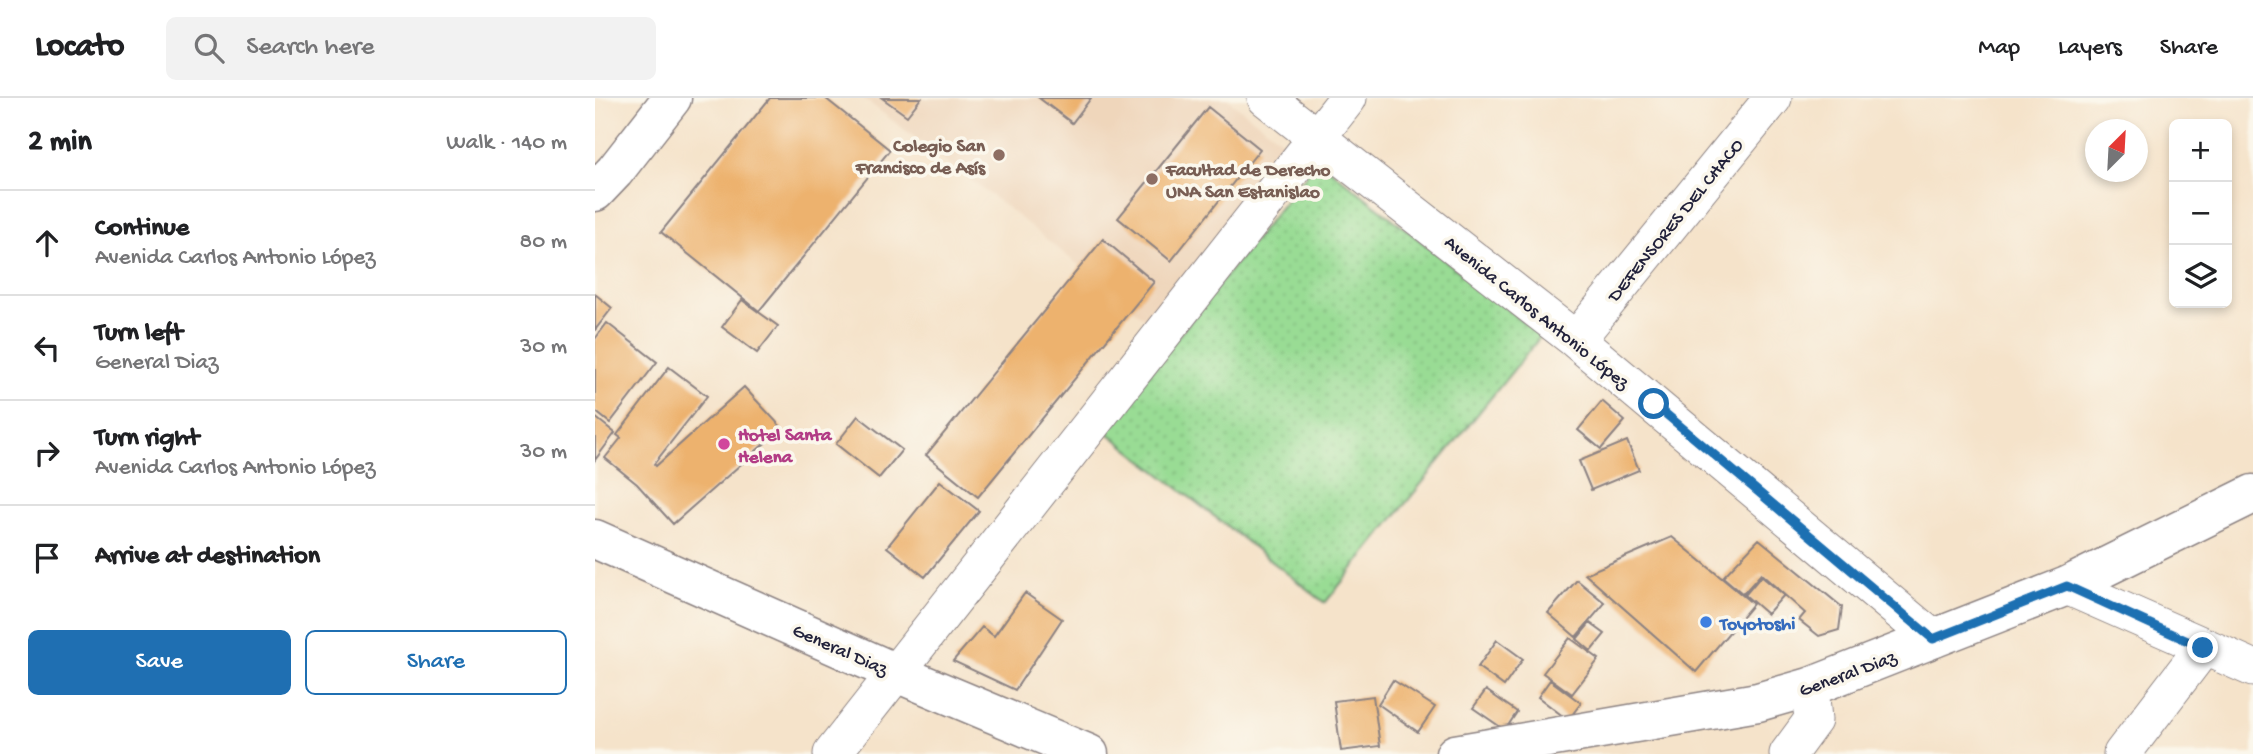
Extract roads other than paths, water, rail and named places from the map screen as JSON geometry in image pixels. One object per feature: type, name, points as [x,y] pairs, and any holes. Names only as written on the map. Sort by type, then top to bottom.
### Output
[{"type":"street","points":[[595,215],[605,182],[672,98]]},
{"type":"street","name":"Avenida Carlos Antonio López","points":[[1266,98],[1576,340],[1933,639]]},
{"type":"street","points":[[832,754],[1347,98]]},
{"type":"street","name":"DEFENSORES DEL CHACO","points":[[1576,340],[1773,98]]},
{"type":"street","name":"General Diaz","points":[[1455,754],[1758,702],[1810,687],[2067,586],[2253,494]]},
{"type":"street","name":"General Diaz","points":[[595,539],[894,672],[1089,754]]},
{"type":"street","points":[[2067,586],[2253,668]]},
{"type":"street","points":[[2122,754],[2203,648]]},
{"type":"street","points":[[1788,754],[1814,720],[1810,687]]},
{"type":"place","name":"Colegio San Francisco de Asís","points":[[999,155]]},
{"type":"place","name":"Facultad de Derecho UNA San Estanislao","points":[[1152,179]]},
{"type":"place","name":"Hotel Santa Helena","points":[[724,444]]},
{"type":"place","name":"Toyotoshi","points":[[1706,622]]}]
